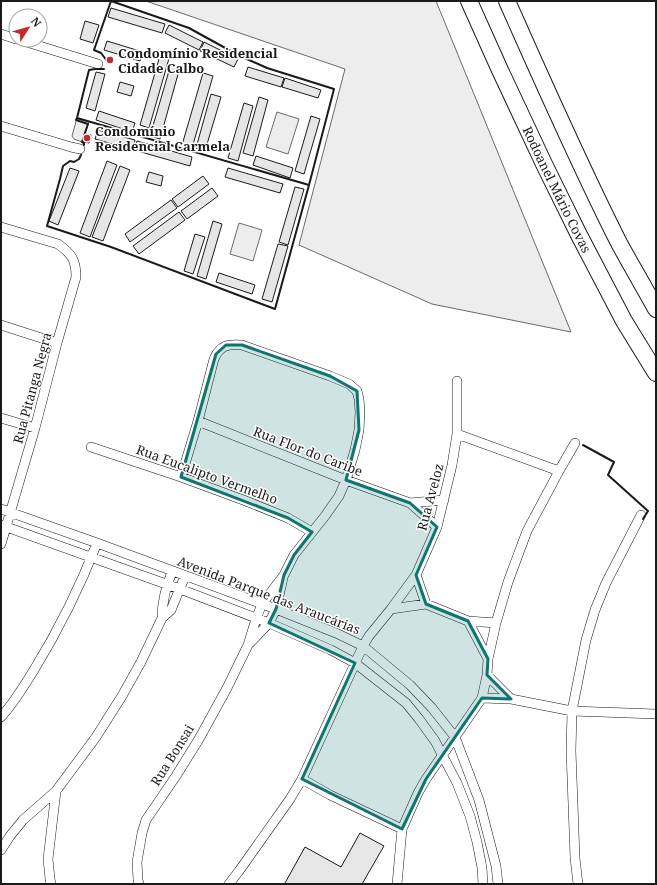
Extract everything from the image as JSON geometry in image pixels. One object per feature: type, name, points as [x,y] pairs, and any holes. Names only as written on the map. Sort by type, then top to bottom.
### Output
[{"type":"highway","name":"Rodoanel Mário Covas","points":[[469,1],[531,137],[578,235],[624,321],[656,373]]},
{"type":"highway","points":[[507,1],[585,173],[620,244],[656,309]]},
{"type":"street","points":[[46,48],[98,64]]},
{"type":"street","points":[[1,126],[80,149]]},
{"type":"street","name":"Rua Pitanga Negra","points":[[1,227],[58,244],[72,257],[76,267],[76,277],[11,512],[4,526],[1,544]]},
{"type":"street","points":[[1,325],[57,343]]},
{"type":"street","points":[[181,476],[198,421],[214,359],[216,354],[226,345],[242,345],[330,376],[349,384],[357,392],[360,399],[359,430],[346,480],[339,496],[294,555],[284,575],[262,604],[248,645]]},
{"type":"street","name":"Rua Aveloz","points":[[229,884],[290,799],[302,779],[369,636],[416,575],[437,527],[452,465],[457,434],[457,381]]},
{"type":"street","points":[[1,418],[35,428]]},
{"type":"street","name":"Rua Flor do Caribe","points":[[198,421],[346,480],[410,503]]},
{"type":"street","points":[[457,434],[559,471]]},
{"type":"street","points":[[397,884],[402,829],[418,793],[482,698],[487,675],[488,659],[496,623],[508,582],[528,531],[575,443]]},
{"type":"street","name":"Rua Eucalipto Vermelho","points":[[91,447],[181,476],[288,518],[312,532]]},
{"type":"street","points":[[410,503],[444,500]]},
{"type":"street","points":[[410,503],[437,527]]},
{"type":"street","name":"Avenida Parque das Araucárias","points":[[1,509],[276,609],[336,633],[363,646],[410,685],[432,708],[455,736],[479,800],[496,866],[498,884]]},
{"type":"street","points":[[578,884],[572,804],[572,711],[586,640],[596,610],[606,583],[641,515]]},
{"type":"street","name":"Avenida Parque das Araucárias","points":[[4,526],[269,623],[332,650],[356,664],[406,703],[435,741],[457,783],[470,816],[482,868],[483,884]]},
{"type":"street","points":[[1,717],[24,687],[43,656],[76,592],[98,544]]},
{"type":"street","points":[[162,618],[162,606],[172,572]]},
{"type":"street","points":[[248,645],[269,623],[276,609],[284,575]]},
{"type":"street","points":[[416,575],[426,604]]},
{"type":"street","points":[[1,850],[10,836],[24,820],[56,791],[92,743],[122,696],[141,662],[162,618],[171,610],[185,576]]},
{"type":"street","points":[[391,609],[426,604],[468,621],[496,623]]},
{"type":"street","points":[[468,621],[488,659]]},
{"type":"street","name":"Rua Bonsai","points":[[139,884],[137,862],[146,820],[176,776],[199,738],[227,688],[248,645]]},
{"type":"street","points":[[487,675],[511,699]]},
{"type":"street","points":[[482,698],[511,699],[572,711],[656,714]]},
{"type":"street","points":[[302,779],[330,795],[402,829]]},
{"type":"street","points":[[51,884],[48,859],[56,791]]},
{"type":"highlighted area","points":[[226,345],[242,345],[330,376],[357,391],[359,430],[346,480],[410,503],[437,527],[416,575],[426,604],[468,621],[488,659],[487,675],[511,699],[482,698],[426,779],[402,829],[302,779],[355,663],[269,623],[276,609],[284,575],[294,555],[312,532],[288,518],[181,477],[216,354]]},
{"type":"shaded area","points":[[146,1],[436,1],[571,332],[432,304],[299,245],[345,69]]},
{"type":"shaded area","points":[[277,112],[299,119],[288,154],[266,147]]},
{"type":"shaded area","points":[[77,118],[89,122],[82,142],[74,139],[72,136]]},
{"type":"shaded area","points":[[239,223],[262,230],[253,261],[230,254]]},
{"type":"building","points":[[111,8],[165,24],[162,33],[108,17]]},
{"type":"building","points":[[85,21],[99,25],[93,43],[80,39]]},
{"type":"building","points":[[169,25],[203,42],[199,50],[165,33]]},
{"type":"building","points":[[107,41],[143,52],[140,61],[104,50]]},
{"type":"building","points":[[204,42],[238,59],[234,67],[200,51]]},
{"type":"building","points":[[161,52],[170,55],[149,128],[140,125]]},
{"type":"building","points":[[171,64],[180,67],[160,139],[150,136]]},
{"type":"building","points":[[248,67],[284,78],[281,87],[245,76]]},
{"type":"building","points":[[96,72],[105,74],[95,111],[86,108]]},
{"type":"building","points":[[203,73],[213,76],[192,148],[182,145]]},
{"type":"building","points":[[285,78],[321,90],[318,98],[282,87]]},
{"type":"building","points":[[120,82],[134,86],[131,96],[117,92]]},
{"type":"building","points":[[211,94],[221,97],[205,151],[196,148]]},
{"type":"building","points":[[259,97],[268,100],[253,156],[243,153]]},
{"type":"building","points":[[244,103],[253,106],[238,161],[228,158]]},
{"type":"building","points":[[99,111],[135,123],[132,132],[96,120]]},
{"type":"building","points":[[311,116],[320,119],[304,174],[295,171]]},
{"type":"building","points":[[98,130],[135,140],[133,150],[95,139]]},
{"type":"building","name":"Condomínio Residencial Carmela","points":[[86,134],[91,135],[89,143],[84,142]]},
{"type":"building","points":[[137,141],[192,157],[190,166],[134,150]]},
{"type":"building","points":[[256,156],[293,168],[290,178],[253,165]]},
{"type":"building","points":[[107,161],[117,165],[90,237],[80,233]]},
{"type":"building","points":[[120,166],[130,170],[103,241],[92,237]]},
{"type":"building","points":[[70,168],[79,171],[58,225],[49,221]]},
{"type":"building","points":[[228,168],[283,184],[280,193],[225,177]]},
{"type":"building","points":[[149,172],[163,176],[161,186],[146,182]]},
{"type":"building","points":[[203,176],[209,184],[178,207],[172,199]]},
{"type":"building","points":[[295,187],[304,189],[288,245],[279,242]]},
{"type":"building","points":[[212,188],[218,196],[187,219],[181,211]]},
{"type":"building","points":[[171,200],[177,208],[130,242],[125,234]]},
{"type":"building","points":[[179,212],[185,220],[139,254],[133,246]]},
{"type":"building","points":[[213,221],[222,224],[206,279],[197,276]]},
{"type":"building","points":[[195,234],[205,237],[193,274],[184,271]]},
{"type":"building","points":[[278,244],[288,246],[272,302],[262,299]]},
{"type":"building","points":[[219,273],[255,285],[252,294],[216,282]]},
{"type":"building","points":[[360,833],[384,846],[362,884],[285,883],[305,847],[341,867]]},
{"type":"wall","points":[[107,61],[101,53],[94,50],[111,1]]},
{"type":"wall","points":[[104,69],[89,70],[77,118],[309,185],[334,89],[267,68],[238,55],[189,28],[111,1]]},
{"type":"wall","points":[[77,118],[76,120],[88,124],[82,142],[84,145]]},
{"type":"wall","points":[[81,155],[79,159],[74,162],[70,161],[63,166],[47,226],[111,247],[275,309],[309,185]]},
{"type":"wall","points":[[583,445],[614,462],[608,475],[648,511],[643,519]]},
{"type":"place","name":"Condomínio Residencial Cidade Calbo","points":[[110,60]]},
{"type":"place","name":"Condomínio Residencial Carmela","points":[[87,138]]}]
